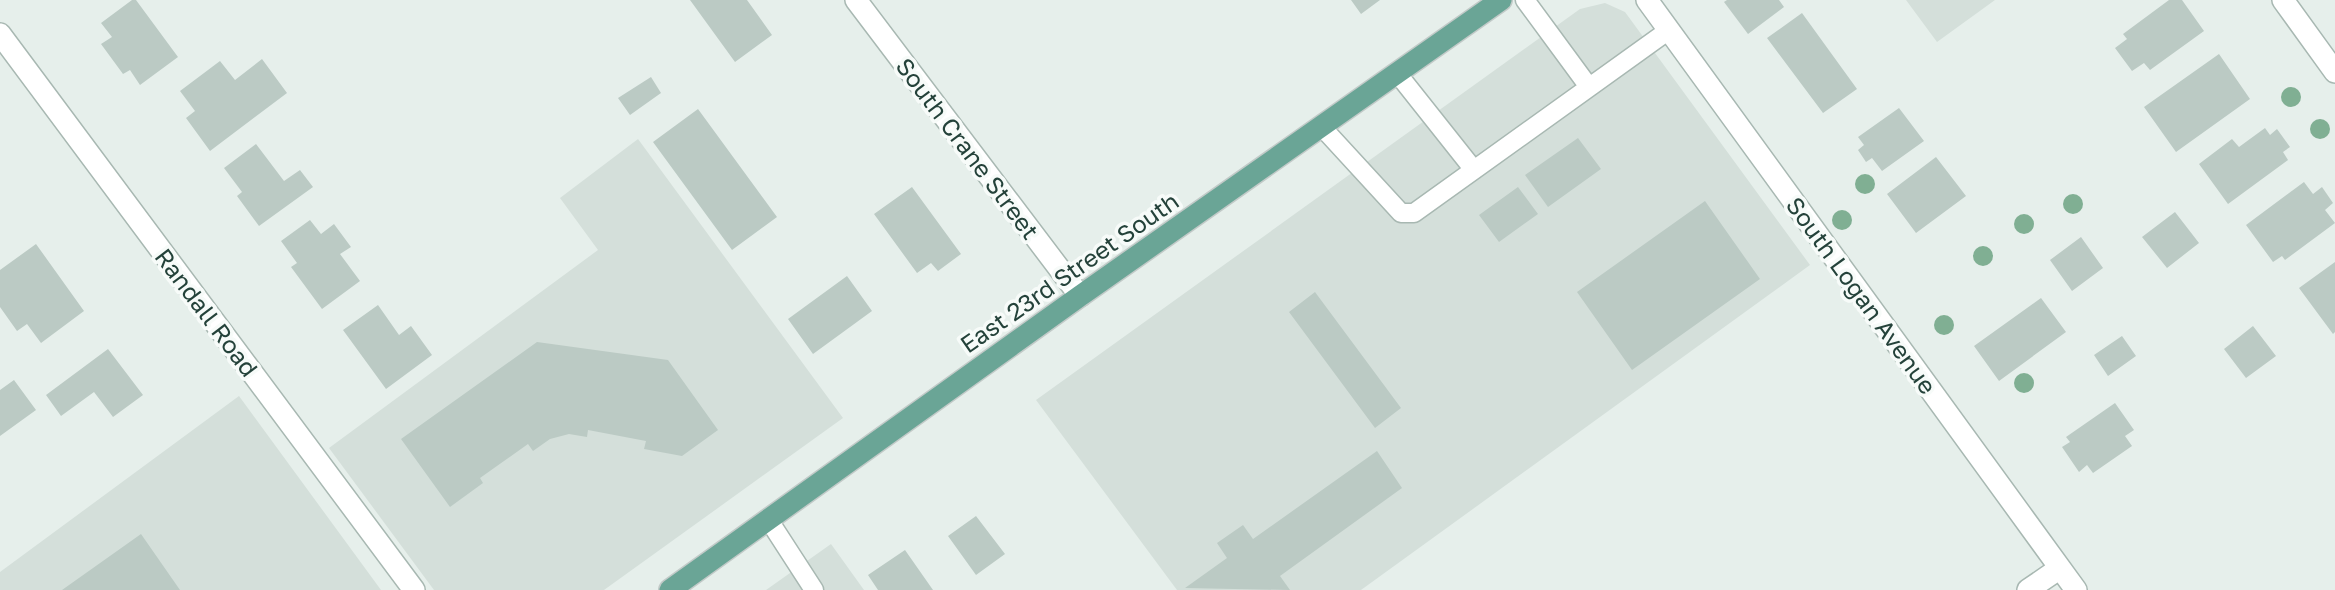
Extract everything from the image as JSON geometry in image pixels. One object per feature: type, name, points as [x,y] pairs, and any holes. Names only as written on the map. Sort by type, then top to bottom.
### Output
[{"type":"main road","name":"East 23rd Street South","points":[[670,590],[1080,296],[1501,0]]},
{"type":"street","name":"South Crane Street","points":[[856,0],[1080,296]]},
{"type":"street","name":"South Logan Avenue","points":[[1647,0],[2076,590]]},
{"type":"street","points":[[2283,0],[2335,72]]},
{"type":"street","name":"Randall Road","points":[[0,34],[414,590]]},
{"type":"street","points":[[2028,590],[2060,568]]},
{"type":"lane","points":[[1525,0],[1589,87]]},
{"type":"lane","points":[[1321,126],[1401,213],[1414,213],[1669,30]]},
{"type":"lane","points":[[1397,73],[1474,170]]},
{"type":"lane","points":[[768,519],[814,590]]},
{"type":"shaded area","points":[[1906,0],[1995,0],[1937,42]]},
{"type":"shaded area","points":[[1605,3],[1625,12],[1810,265],[1361,590],[1177,590],[1036,400],[1580,9]]},
{"type":"shaded area","points":[[638,139],[843,418],[604,590],[434,590],[329,448],[598,250],[560,198]]},
{"type":"shaded area","points":[[239,396],[381,590],[0,590],[0,572]]},
{"type":"shaded area","points":[[831,544],[864,590],[766,590]]},
{"type":"building","points":[[132,0],[136,0],[178,57],[140,85],[130,70],[123,74],[101,44],[112,37],[101,23]]},
{"type":"building","points":[[690,0],[747,0],[772,35],[735,62]]},
{"type":"building","points":[[1351,0],[1380,0],[1361,14]]},
{"type":"building","points":[[1779,0],[1784,7],[1748,34],[1724,2]]},
{"type":"building","points":[[2169,0],[2182,0],[2204,31],[2150,70],[2144,63],[2132,71],[2115,48],[2127,39],[2123,34]]},
{"type":"building","points":[[1802,13],[1857,89],[1823,113],[1767,38]]},
{"type":"building","points":[[2219,54],[2250,99],[2176,152],[2144,107]]},
{"type":"building","points":[[262,59],[287,93],[210,151],[186,118],[195,111],[180,91],[220,61],[235,80]]},
{"type":"building","points":[[651,77],[661,93],[630,115],[618,98]]},
{"type":"building","points":[[1899,108],[1924,141],[1882,171],[1872,158],[1866,162],[1858,150],[1864,145],[1858,137]]},
{"type":"building","points":[[698,109],[777,217],[732,250],[653,142]]},
{"type":"building","points":[[2265,128],[2270,135],[2277,129],[2290,147],[2283,152],[2288,160],[2228,204],[2199,164],[2232,139],[2239,147]]},
{"type":"building","points":[[1578,138],[1601,169],[1548,207],[1525,175]]},
{"type":"building","points":[[256,144],[284,181],[300,170],[313,187],[259,226],[237,196],[242,192],[224,168]]},
{"type":"building","points":[[1936,157],[1966,196],[1916,233],[1887,194]]},
{"type":"building","points":[[2304,182],[2313,194],[2322,187],[2333,203],[2325,210],[2335,223],[2285,260],[2282,256],[2273,262],[2246,225]]},
{"type":"building","points":[[912,187],[961,254],[938,271],[931,263],[917,273],[874,214]]},
{"type":"building","points":[[1518,187],[1538,214],[1499,242],[1479,215]]},
{"type":"building","points":[[1705,201],[1760,279],[1632,370],[1577,292]]},
{"type":"building","points":[[2175,212],[2199,243],[2167,268],[2142,237]]},
{"type":"building","points":[[310,220],[321,234],[334,224],[351,247],[340,254],[360,281],[322,309],[291,267],[297,263],[281,241]]},
{"type":"building","points":[[2081,237],[2103,268],[2072,291],[2050,260]]},
{"type":"building","points":[[36,244],[84,311],[41,343],[27,324],[17,331],[0,307],[0,270]]},
{"type":"building","points":[[2335,262],[2335,332],[2333,334],[2299,288]]},
{"type":"building","points":[[847,276],[872,311],[813,354],[788,319]]},
{"type":"building","points":[[1315,292],[1401,408],[1375,428],[1289,312]]},
{"type":"building","points":[[2041,298],[2066,332],[1999,381],[1974,346]]},
{"type":"building","points":[[378,305],[399,335],[411,326],[432,355],[386,389],[343,330]]},
{"type":"building","points":[[2253,326],[2276,356],[2246,378],[2224,349]]},
{"type":"building","points":[[2122,336],[2136,356],[2108,376],[2094,355]]},
{"type":"building","points":[[537,342],[668,360],[718,430],[682,456],[644,449],[646,441],[588,430],[587,437],[569,434],[550,439],[533,451],[528,444],[480,478],[483,483],[450,507],[401,439]]},
{"type":"building","points":[[108,349],[143,395],[113,417],[94,392],[61,416],[46,395]]},
{"type":"building","points":[[14,380],[36,410],[0,436],[0,390]]},
{"type":"building","points":[[2115,403],[2134,430],[2125,436],[2132,446],[2093,473],[2087,465],[2079,472],[2062,447],[2070,442],[2066,437]]},
{"type":"building","points":[[1377,451],[1402,488],[1280,576],[1290,590],[1185,588],[1227,558],[1217,543],[1243,525],[1253,539]]},
{"type":"building","points":[[976,516],[1005,554],[976,575],[948,536]]},
{"type":"building","points":[[141,534],[180,590],[62,590]]},
{"type":"building","points":[[905,550],[933,590],[878,590],[868,575]]}]
